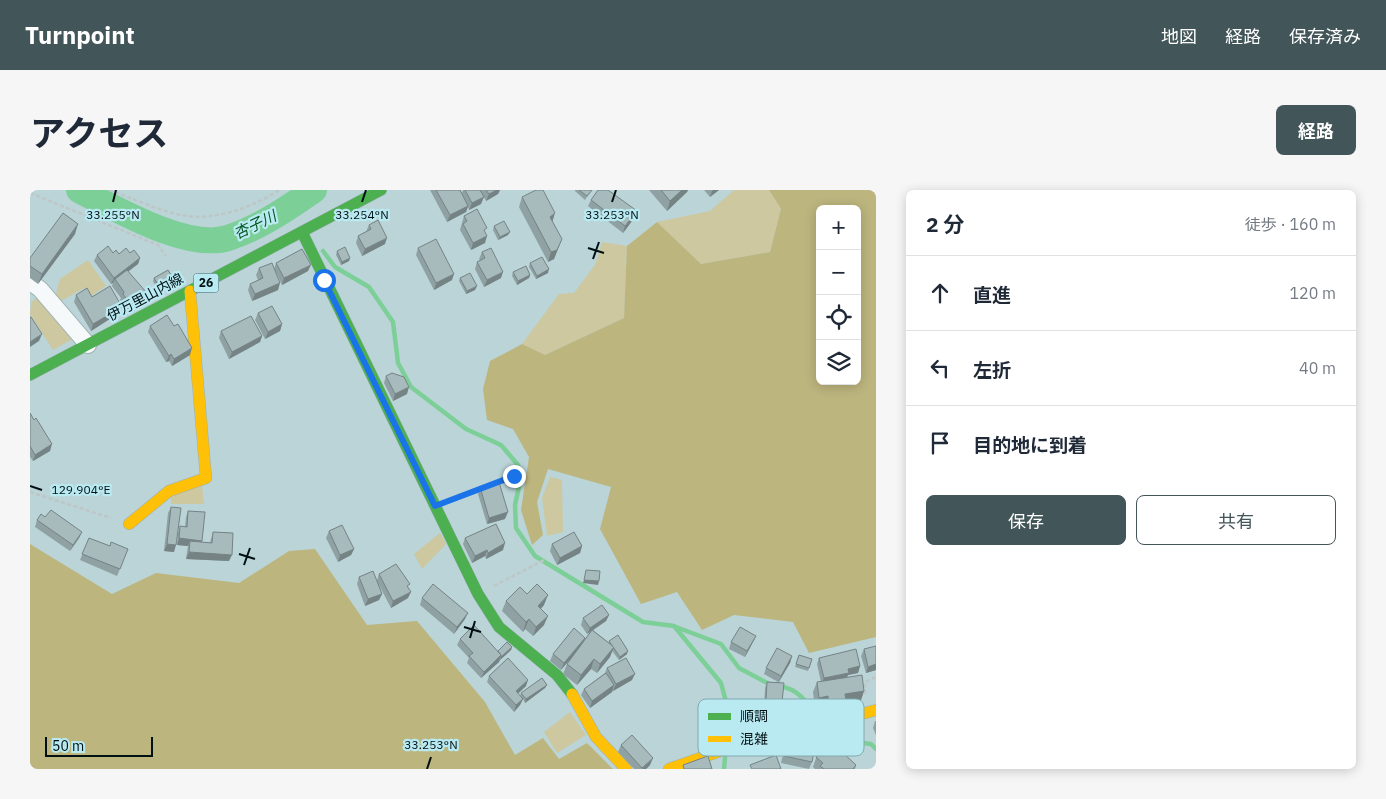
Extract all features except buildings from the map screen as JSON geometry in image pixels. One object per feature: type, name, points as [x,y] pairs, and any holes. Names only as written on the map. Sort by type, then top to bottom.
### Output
[{"type":"street","name":"伊万里山内線","points":[[30,375],[381,190]]},
{"type":"street","points":[[302,232],[478,594],[499,627],[561,680],[570,691],[596,737],[626,769]]},
{"type":"street","points":[[30,282],[40,289],[88,345]]},
{"type":"street","points":[[129,524],[169,491],[206,478],[190,291]]},
{"type":"street","points":[[669,769],[706,756]]},
{"type":"path","points":[[108,190],[182,216],[223,215],[264,200],[279,190]]},
{"type":"path","points":[[30,193],[158,245],[166,256]]},
{"type":"path","points":[[435,506],[524,473]]},
{"type":"path","points":[[30,492],[129,524]]},
{"type":"path","points":[[478,594],[546,559]]},
{"type":"shaded area","points":[[734,190],[769,190],[781,209],[770,252],[701,264],[657,222],[710,211]]},
{"type":"shaded area","points":[[769,190],[876,190],[876,637],[809,653],[793,622],[734,615],[702,630],[677,592],[641,604],[600,529],[611,487],[548,469],[537,502],[543,535],[532,545],[521,510],[529,457],[513,429],[487,420],[483,389],[490,361],[522,344],[545,355],[624,318],[627,246],[657,222],[701,264],[770,252],[781,209]]},
{"type":"shaded area","points":[[602,242],[627,246],[624,318],[545,355],[522,344],[559,294],[574,293],[595,265]]},
{"type":"shaded area","points":[[88,260],[106,286],[91,296],[84,288],[61,301],[56,294],[60,279]]},
{"type":"shaded area","points":[[38,296],[74,338],[53,350],[30,314],[31,303]]},
{"type":"shaded area","points":[[550,477],[562,480],[563,532],[547,536],[542,498]]},
{"type":"shaded area","points":[[202,486],[204,504],[171,504],[171,495]]},
{"type":"shaded area","points":[[440,533],[446,544],[422,569],[414,554]]},
{"type":"shaded area","points":[[30,544],[112,594],[156,573],[239,583],[289,551],[315,549],[367,625],[417,621],[485,702],[515,755],[543,738],[559,759],[587,743],[613,769],[30,769]]},
{"type":"shaded area","points":[[570,712],[586,735],[557,753],[544,732]]},
{"type":"waterway","name":"杏子川","points":[[79,190],[152,226],[192,239],[211,240],[228,238],[251,229],[314,190]]},
{"type":"waterway","points":[[323,251],[335,267],[369,287],[393,322],[398,363],[411,387],[466,429],[501,445],[518,465],[520,482],[515,505],[516,528],[535,556],[643,622],[674,626],[721,683],[725,699]]},
{"type":"waterway","points":[[676,627],[721,644],[739,668],[771,685]]},
{"type":"waterway","points":[[779,686],[793,691],[804,699]]},
{"type":"waterway","points":[[864,743],[871,744],[876,749]]},
{"type":"waterway","points":[[724,769],[725,758]]},
{"type":"traffic: fast","points":[[30,375],[381,190]]},
{"type":"traffic: fast","points":[[302,232],[478,594],[499,627],[557,675],[572,694]]},
{"type":"traffic: slow","points":[[129,524],[169,491],[206,478],[190,291]]},
{"type":"traffic: slow","points":[[572,694],[596,737],[626,769]]},
{"type":"traffic: slow","points":[[864,713],[876,710]]},
{"type":"traffic: slow","points":[[669,769],[706,756]]},
{"type":"route","points":[[324,280],[435,506],[514,476]]}]
